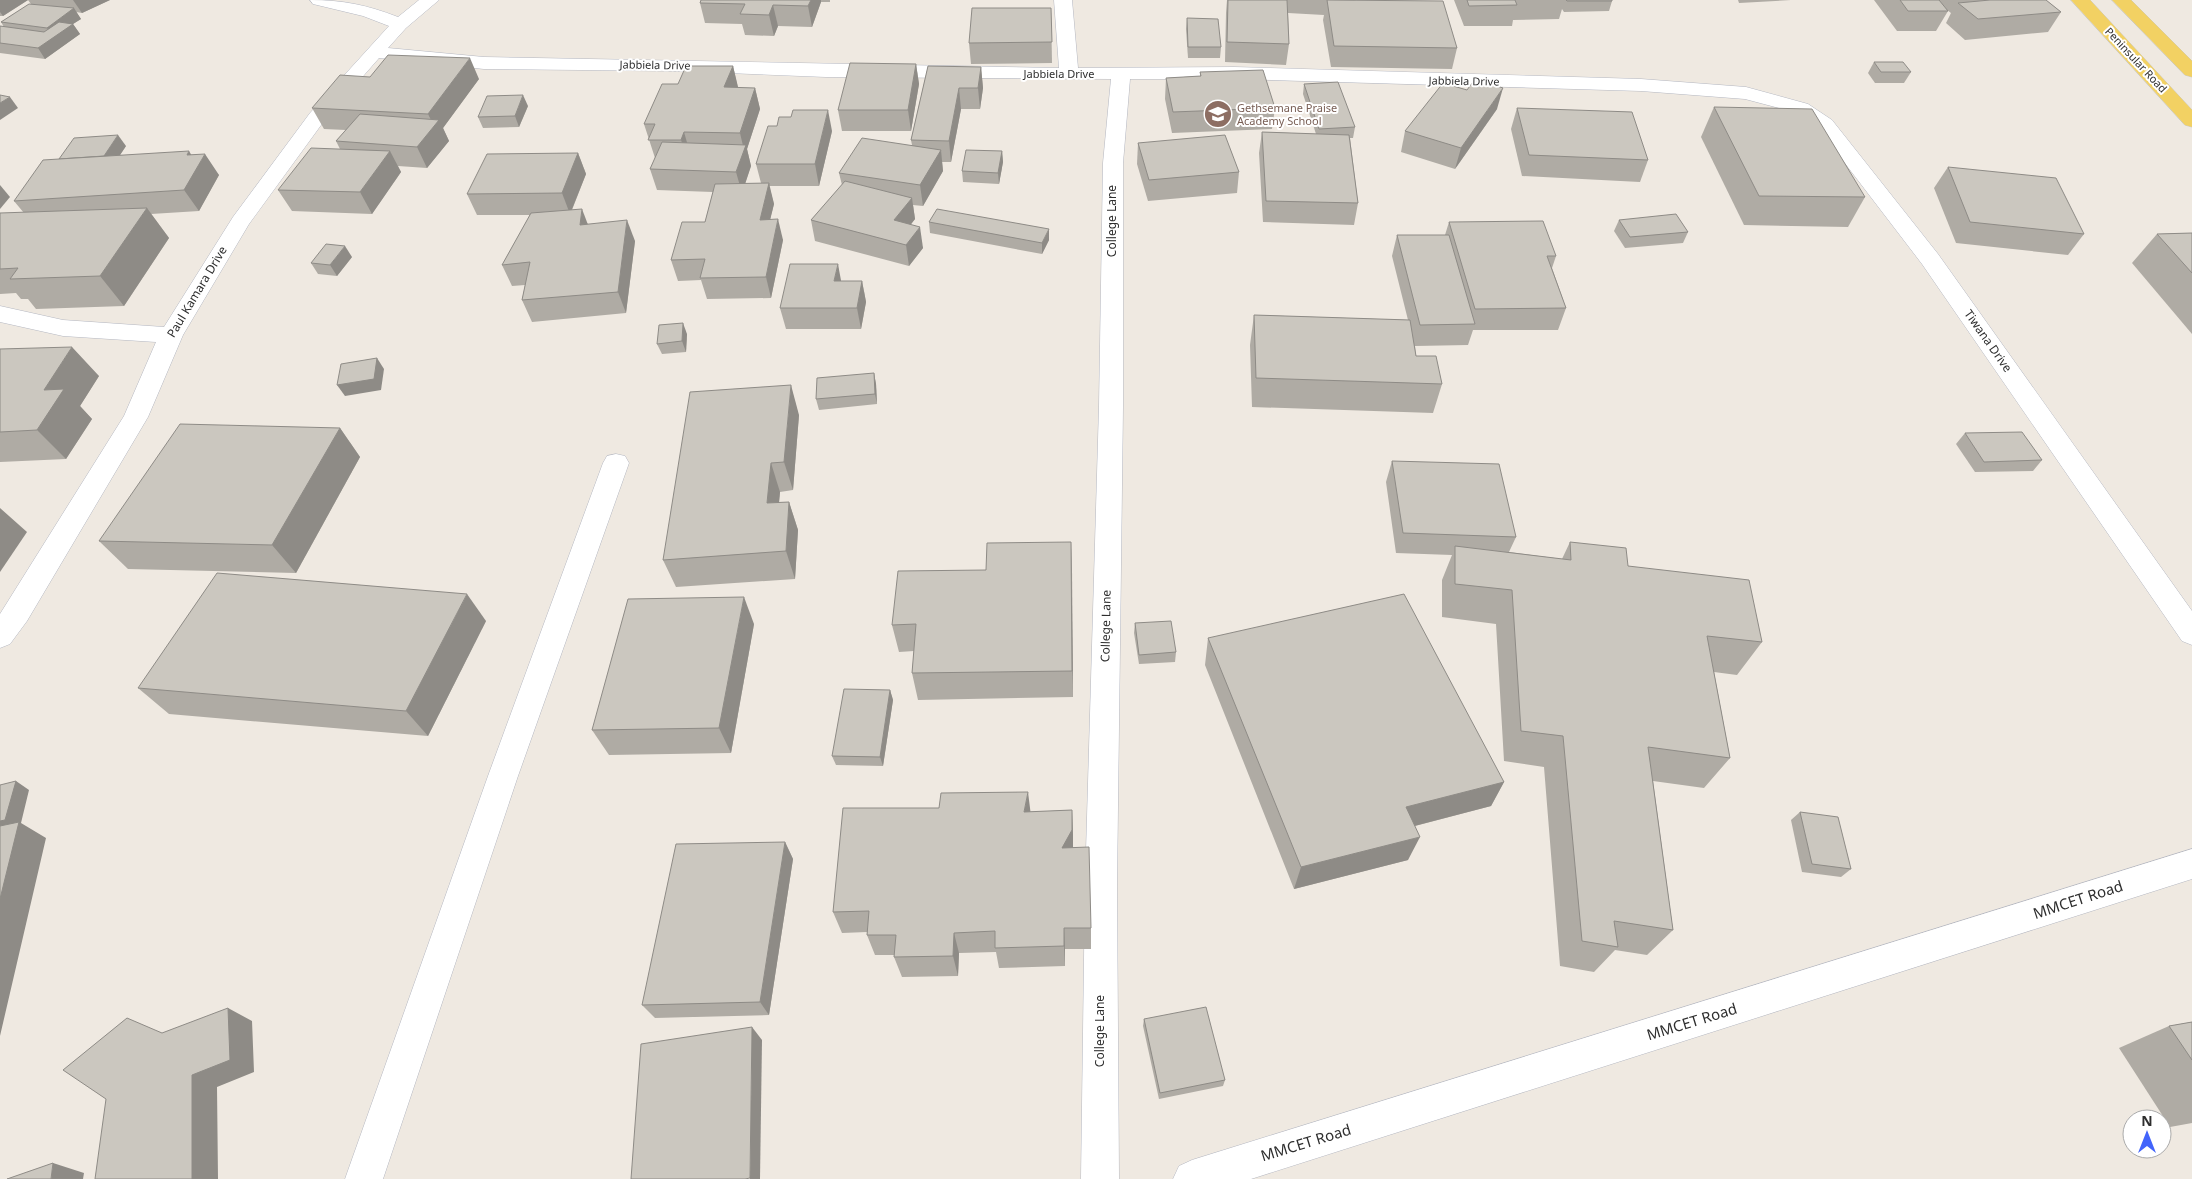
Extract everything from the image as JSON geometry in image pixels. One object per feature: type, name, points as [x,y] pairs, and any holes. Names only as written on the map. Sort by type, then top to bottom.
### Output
[{"type":"main road","name":"Peninsular Road","points":[[2080,0],[2192,121]]},
{"type":"main road","points":[[2121,0],[2192,72]]},
{"type":"street","points":[[319,0],[369,12],[400,24]]},
{"type":"street","name":"Paul Kamara Drive","points":[[0,636],[17,614],[136,417],[171,335],[240,222],[317,117],[373,52],[400,24],[430,0]]},
{"type":"street","points":[[1063,0],[1069,74]]},
{"type":"street","name":"Jabbiela Drive","points":[[373,52],[484,63],[678,64],[826,71],[1069,74],[1234,73],[1641,85],[1746,94]]},
{"type":"street","name":"College Lane","points":[[1100,1179],[1101,886],[1111,415],[1113,163],[1121,74]]},
{"type":"street","name":"Tiwana Drive","points":[[1746,94],[1801,108],[1825,124],[1930,258],[2192,633]]},
{"type":"street","points":[[0,314],[63,328],[171,335]]},
{"type":"street","points":[[364,1179],[503,776],[616,463]]},
{"type":"street","name":"MMCET Road","points":[[1192,1179],[2192,864]]},
{"type":"building","points":[[701,0],[811,0],[808,6],[773,5],[769,15],[740,14],[745,4],[700,3]]},
{"type":"building","points":[[1228,0],[1287,0],[1289,44],[1227,42]]},
{"type":"building","points":[[1327,0],[1443,1],[1457,48],[1334,46]]},
{"type":"building","points":[[1467,0],[1515,0],[1517,5],[1469,6]]},
{"type":"building","points":[[1612,0],[1612,1],[1567,1]]},
{"type":"building","points":[[1900,0],[1939,0],[1948,11],[1908,11]]},
{"type":"building","points":[[1990,0],[2046,0],[2061,12],[1978,19],[1958,3]]},
{"type":"building","points":[[29,4],[74,8],[47,28],[1,22]]},
{"type":"building","points":[[972,8],[1051,8],[1052,42],[969,43]]},
{"type":"building","points":[[1187,18],[1218,19],[1221,47],[1188,47]]},
{"type":"building","points":[[59,22],[73,24],[38,48],[0,43],[0,26],[44,32]]},
{"type":"building","points":[[388,55],[470,58],[428,114],[312,108],[340,75],[370,77]]},
{"type":"building","points":[[1874,62],[1903,62],[1911,72],[1881,72]]},
{"type":"building","points":[[850,63],[916,64],[908,110],[838,110]]},
{"type":"building","points":[[686,66],[733,66],[724,87],[755,88],[740,133],[684,132],[681,140],[648,140],[655,124],[644,124],[662,84],[678,84]]},
{"type":"building","points":[[928,66],[981,67],[978,88],[959,88],[949,141],[911,140]]},
{"type":"building","points":[[1263,70],[1275,108],[1173,112],[1166,78],[1201,76],[1200,72]]},
{"type":"building","points":[[1475,79],[1503,88],[1461,148],[1405,131],[1443,83],[1467,90]]},
{"type":"building","points":[[1338,82],[1355,127],[1319,129],[1304,84]]},
{"type":"building","points":[[0,95],[10,97],[0,103]]},
{"type":"building","points":[[523,95],[515,116],[478,117],[487,96]]},
{"type":"building","points":[[1714,107],[1812,109],[1865,197],[1759,196]]},
{"type":"building","points":[[1517,108],[1632,112],[1648,160],[1529,155]]},
{"type":"building","points":[[793,110],[828,110],[815,164],[756,164],[768,126],[777,126],[779,117],[791,117]]},
{"type":"building","points":[[360,114],[439,120],[417,147],[336,141]]},
{"type":"building","points":[[1262,132],[1349,135],[1358,203],[1266,201]]},
{"type":"building","points":[[118,135],[104,156],[59,159],[74,138]]},
{"type":"building","points":[[1225,135],[1239,172],[1149,180],[1138,143]]},
{"type":"building","points":[[862,138],[941,150],[920,185],[839,173]]},
{"type":"building","points":[[662,142],[746,145],[736,172],[650,169]]},
{"type":"building","points":[[311,148],[390,151],[360,192],[278,190]]},
{"type":"building","points":[[966,150],[1002,151],[998,173],[962,171]]},
{"type":"building","points":[[189,151],[187,155],[205,154],[184,190],[14,201],[43,160]]},
{"type":"building","points":[[578,153],[562,193],[467,194],[487,154]]},
{"type":"building","points":[[1948,167],[2056,178],[2084,234],[1970,222]]},
{"type":"building","points":[[845,181],[912,198],[894,220],[920,227],[906,245],[811,220]]},
{"type":"building","points":[[769,183],[760,220],[778,219],[766,277],[700,278],[705,259],[671,260],[682,222],[705,222],[715,184]]},
{"type":"building","points":[[147,208],[100,276],[10,279],[18,268],[0,269],[0,213]]},
{"type":"building","points":[[582,209],[580,225],[627,220],[618,292],[522,300],[530,262],[502,265],[531,213]]},
{"type":"building","points":[[937,209],[1049,229],[1042,243],[929,222]]},
{"type":"building","points":[[1676,214],[1688,232],[1630,237],[1619,220]]},
{"type":"building","points":[[1543,221],[1556,256],[1547,256],[1566,308],[1475,309],[1449,222]]},
{"type":"building","points":[[2192,233],[2192,273],[2157,234]]},
{"type":"building","points":[[1397,235],[1449,235],[1475,324],[1420,325]]},
{"type":"building","points":[[326,244],[345,246],[330,265],[311,263]]},
{"type":"building","points":[[790,264],[838,264],[834,281],[862,281],[857,308],[780,308]]},
{"type":"building","points":[[1254,315],[1410,320],[1416,356],[1436,356],[1442,384],[1256,378]]},
{"type":"building","points":[[683,323],[682,341],[657,344],[659,325]]},
{"type":"building","points":[[72,347],[44,390],[64,389],[37,430],[0,432],[0,349]]},
{"type":"building","points":[[377,358],[374,379],[337,385],[341,364]]},
{"type":"building","points":[[874,373],[875,394],[816,399],[817,378]]},
{"type":"building","points":[[791,385],[784,462],[771,463],[767,503],[789,502],[786,551],[663,560],[690,392]]},
{"type":"building","points":[[180,424],[340,428],[272,545],[99,541]]},
{"type":"building","points":[[2022,432],[2042,460],[1984,462],[1965,433]]},
{"type":"building","points":[[1392,461],[1499,464],[1516,537],[1403,533]]},
{"type":"building","points":[[1071,542],[1072,671],[912,673],[916,624],[892,625],[898,571],[986,570],[987,543]]},
{"type":"building","points":[[1570,542],[1626,548],[1628,566],[1749,580],[1762,642],[1707,636],[1730,758],[1648,747],[1673,930],[1614,921],[1618,947],[1582,941],[1563,736],[1521,731],[1512,590],[1455,584],[1455,546],[1571,560]]},
{"type":"building","points":[[217,573],[467,594],[406,711],[138,688]]},
{"type":"building","points":[[1404,594],[1504,782],[1406,807],[1420,837],[1301,867],[1208,638]]},
{"type":"building","points":[[744,597],[719,728],[592,730],[628,599]]},
{"type":"building","points":[[1171,621],[1176,652],[1139,655],[1135,623]]},
{"type":"building","points":[[844,689],[890,690],[880,757],[832,756]]},
{"type":"building","points":[[16,781],[5,820],[0,821],[0,785]]},
{"type":"building","points":[[1028,792],[1024,812],[1072,810],[1072,830],[1062,848],[1089,847],[1091,928],[1064,928],[1064,946],[995,948],[995,931],[954,933],[953,956],[894,957],[896,935],[867,935],[869,911],[833,912],[843,808],[939,808],[941,793]]},
{"type":"building","points":[[1800,812],[1838,817],[1851,869],[1812,864]]},
{"type":"building","points":[[19,822],[0,899],[0,826]]},
{"type":"building","points":[[785,842],[760,1002],[642,1005],[676,844]]},
{"type":"building","points":[[1206,1007],[1225,1080],[1160,1093],[1144,1019]]},
{"type":"building","points":[[228,1008],[230,1060],[192,1075],[192,1179],[95,1179],[106,1099],[63,1070],[127,1018],[162,1033]]},
{"type":"building","points":[[2192,1022],[2192,1060],[2169,1026]]},
{"type":"building","points":[[752,1027],[750,1178],[631,1179],[641,1044]]},
{"type":"building","points":[[53,1163],[51,1179],[7,1179]]},
{"type":"place","name":"Gethsemane Praise Academy School","points":[[1218,114]]}]
